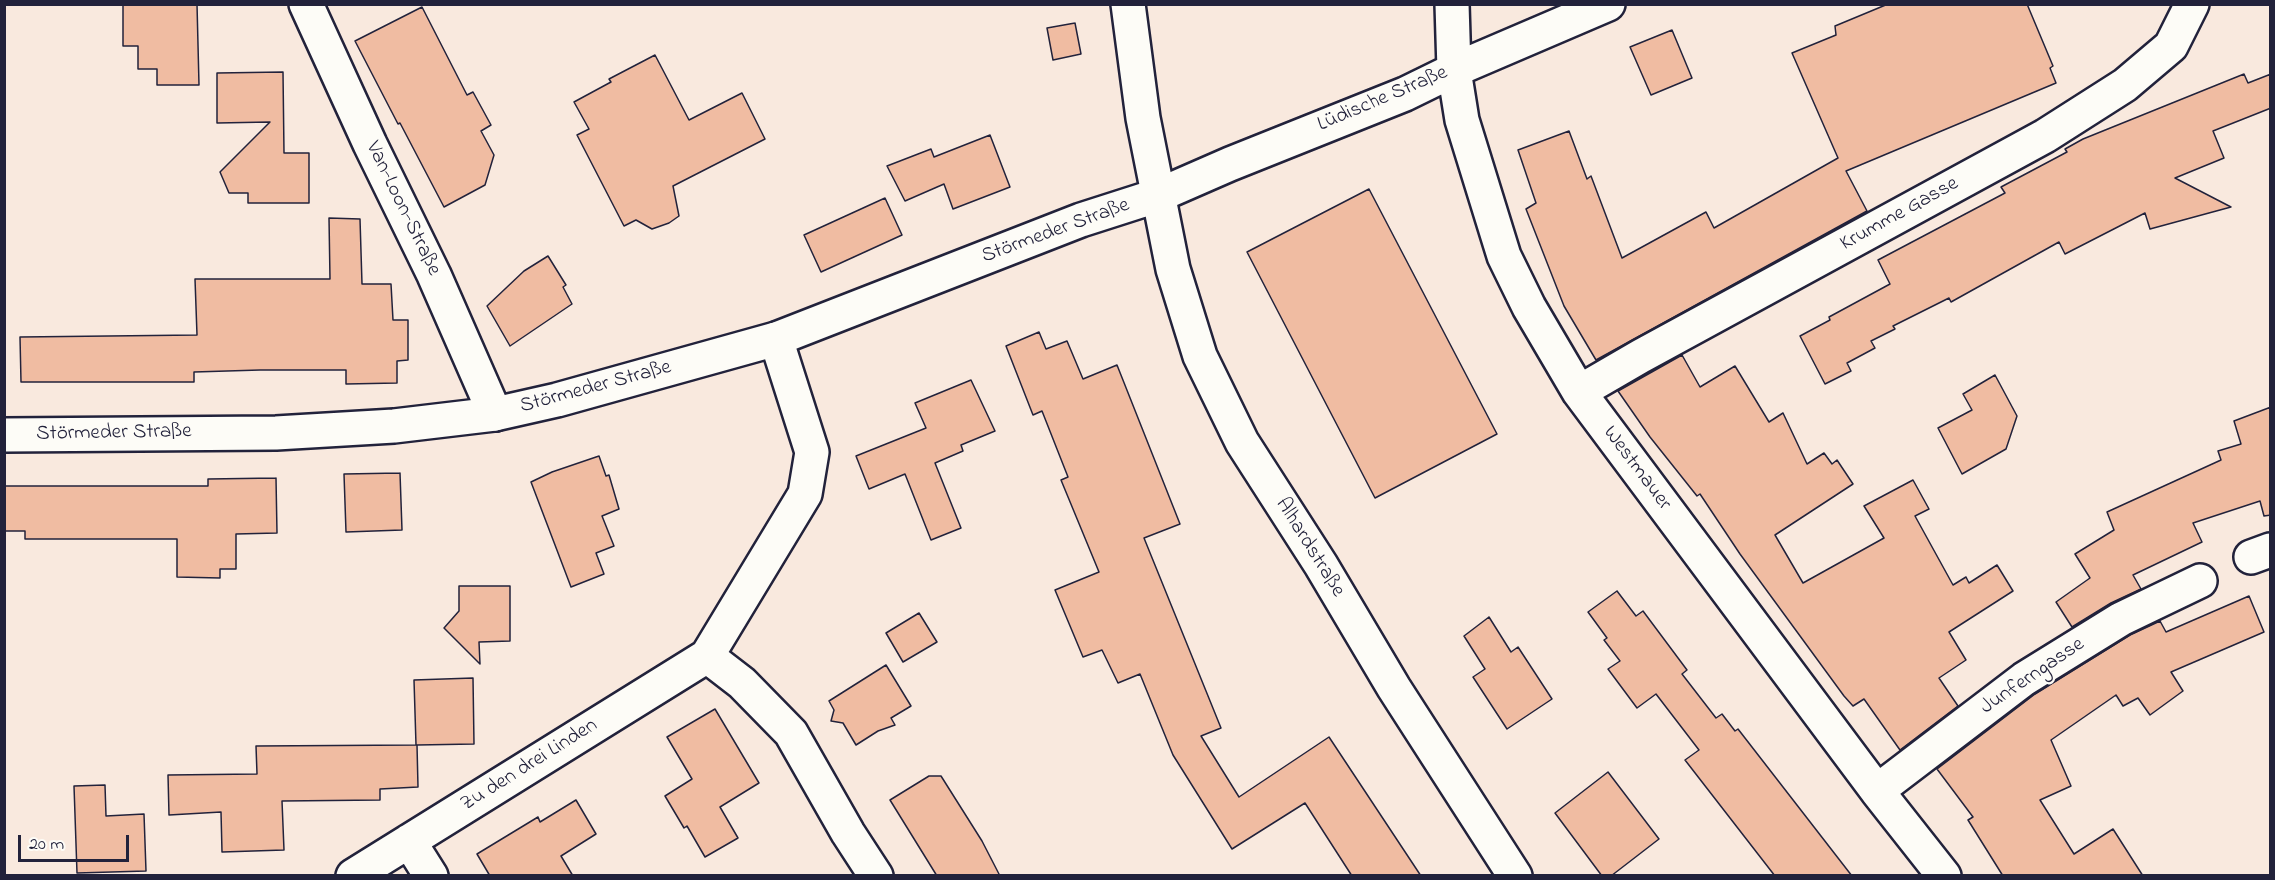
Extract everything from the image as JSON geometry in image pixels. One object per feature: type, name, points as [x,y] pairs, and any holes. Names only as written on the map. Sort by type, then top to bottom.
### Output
[{"type":"street","name":"Van-Loon-Straße","points":[[306,4],[370,144],[434,275],[495,414]]},
{"type":"street","name":"Alhardstraße","points":[[1128,4],[1143,118],[1173,269],[1200,356],[1242,442],[1322,565],[1394,688],[1515,876]]},
{"type":"street","name":"Westmauer","points":[[1452,4],[1454,70],[1462,120],[1504,256],[1529,307],[1579,392],[1877,791],[1944,876]]},
{"type":"street","name":"Lüdische Straße","points":[[1159,195],[1405,94],[1454,70],[1608,4]]},
{"type":"street","name":"Krumme Gasse","points":[[1579,392],[2045,136],[2125,85],[2171,46],[2192,4]]},
{"type":"street","name":"Störmeder Straße","points":[[4,435],[276,433],[394,426],[495,414],[558,400],[776,339],[1081,220],[1159,195]]},
{"type":"street","name":"Zu den drei Linden","points":[[353,876],[708,656],[806,494],[812,452],[776,339]]},
{"type":"street","name":"Junferngasse","points":[[1877,791],[2024,679],[2121,619],[2199,581]]},
{"type":"street","points":[[708,656],[742,683],[791,733],[848,833],[876,876]]},
{"type":"street","points":[[409,841],[431,876]]},
{"type":"building","points":[[123,4],[197,4],[199,85],[157,85],[157,69],[138,69],[138,46],[123,46]]},
{"type":"building","points":[[1888,4],[2027,4],[2053,66],[2050,68],[2056,83],[1846,171],[1867,211],[1596,360],[1564,306],[1526,209],[1536,203],[1518,150],[1569,131],[1587,179],[1591,176],[1622,258],[1706,212],[1714,228],[1838,158],[1792,53],[1836,35],[1835,26]]},
{"type":"building","points":[[422,7],[467,95],[473,92],[491,125],[481,131],[494,155],[485,185],[444,207],[355,41]]},
{"type":"building","points":[[1075,23],[1081,54],[1053,60],[1047,28]]},
{"type":"building","points":[[1672,30],[1692,78],[1651,95],[1630,47]]},
{"type":"building","points":[[655,55],[689,120],[742,93],[765,139],[673,186],[679,216],[669,223],[652,229],[636,220],[624,226],[577,135],[589,129],[574,102],[611,82],[609,79]]},
{"type":"building","points":[[283,72],[284,153],[309,153],[309,203],[248,203],[248,193],[229,193],[220,172],[270,122],[217,123],[217,73]]},
{"type":"building","points":[[2244,74],[2248,83],[2271,74],[2271,108],[2213,131],[2224,158],[2175,178],[2231,207],[2150,229],[2145,213],[2065,254],[2059,242],[1951,302],[1949,298],[1893,326],[1895,329],[1871,341],[1875,348],[1847,363],[1851,371],[1825,384],[1800,336],[1830,320],[1829,317],[1890,284],[1878,260],[2005,193],[2001,187],[2067,152],[2065,149],[2083,139]]},
{"type":"building","points":[[990,135],[1010,187],[953,209],[944,184],[905,201],[887,166],[931,149],[934,157]]},
{"type":"building","points":[[1369,189],[1497,434],[1375,498],[1247,252]]},
{"type":"building","points":[[885,198],[902,235],[821,272],[804,235]]},
{"type":"building","points":[[329,218],[360,219],[362,284],[391,284],[393,320],[408,320],[408,360],[397,361],[397,383],[346,384],[346,370],[194,372],[194,382],[21,382],[20,337],[197,335],[195,279],[330,279]]},
{"type":"building","points":[[548,256],[566,285],[563,287],[572,304],[510,346],[487,306],[524,271]]},
{"type":"building","points":[[1039,332],[1046,349],[1067,341],[1083,379],[1117,365],[1180,524],[1144,538],[1221,728],[1201,736],[1239,797],[1329,737],[1421,876],[1352,876],[1305,803],[1232,849],[1173,755],[1140,674],[1118,683],[1102,650],[1083,657],[1055,590],[1099,572],[1061,480],[1068,477],[1042,411],[1033,415],[1006,346]]},
{"type":"building","points":[[1682,355],[1700,387],[1735,366],[1769,422],[1783,413],[1807,464],[1824,453],[1832,464],[1837,460],[1853,484],[1775,535],[1803,583],[1884,538],[1864,506],[1913,480],[1929,509],[1915,516],[1953,585],[1966,577],[1969,583],[1997,565],[2013,591],[1949,632],[1966,660],[1939,678],[1958,706],[1900,750],[1864,699],[1853,706],[1844,696],[1740,554],[1700,494],[1697,496],[1650,437],[1618,391]]},
{"type":"building","points":[[1995,375],[2017,416],[2006,449],[1962,474],[1938,428],[1972,410],[1963,394]]},
{"type":"building","points":[[971,380],[995,431],[961,445],[963,451],[935,463],[961,528],[931,540],[905,474],[869,489],[856,456],[926,428],[915,403]]},
{"type":"building","points":[[2271,407],[2271,515],[2264,516],[2260,501],[2193,523],[2202,542],[2133,575],[2141,589],[2111,603],[2072,627],[2056,602],[2090,578],[2075,554],[2114,530],[2107,512],[2221,460],[2218,451],[2241,444],[2234,421]]},
{"type":"building","points":[[599,456],[606,476],[609,475],[619,509],[602,516],[614,546],[596,553],[604,574],[571,587],[531,482],[552,472]]},
{"type":"building","points":[[400,473],[402,530],[346,532],[344,474]]},
{"type":"building","points":[[276,478],[277,533],[236,534],[236,569],[220,569],[220,578],[177,577],[177,539],[25,539],[25,531],[4,531],[4,486],[208,486],[208,479]]},
{"type":"building","points":[[459,586],[510,586],[510,641],[479,642],[480,664],[444,628],[459,611]]},
{"type":"building","points":[[1617,591],[1636,616],[1643,611],[1687,670],[1682,674],[1716,718],[1722,714],[1735,731],[1738,729],[1852,876],[1775,876],[1685,760],[1699,750],[1656,694],[1637,708],[1608,669],[1620,661],[1604,640],[1607,638],[1588,612]]},
{"type":"building","points":[[2249,596],[2264,632],[2171,672],[2183,691],[2150,715],[2138,698],[2123,706],[2116,695],[2051,740],[2071,786],[2040,800],[2074,854],[2113,829],[2143,876],[2003,876],[1968,820],[1973,817],[1937,769],[2035,694],[2130,635],[2160,621],[2166,632]]},
{"type":"building","points":[[919,613],[937,642],[903,662],[886,633]]},
{"type":"building","points":[[1489,617],[1511,652],[1518,647],[1552,699],[1507,729],[1473,677],[1485,669],[1464,636]]},
{"type":"building","points":[[886,665],[911,706],[891,718],[895,725],[878,731],[856,745],[843,723],[831,721],[834,710],[829,701]]},
{"type":"building","points":[[473,678],[474,744],[417,745],[418,787],[380,789],[380,800],[282,801],[284,850],[222,852],[221,812],[169,815],[168,775],[257,774],[256,746],[416,745],[414,680]]},
{"type":"building","points":[[715,709],[759,783],[720,807],[738,838],[705,857],[687,826],[684,828],[665,796],[692,779],[667,737]]},
{"type":"building","points":[[1608,772],[1659,839],[1611,876],[1602,876],[1555,813]]},
{"type":"building","points":[[929,776],[941,776],[982,841],[1000,876],[937,876],[890,800]]},
{"type":"building","points":[[105,785],[106,816],[144,814],[146,871],[77,873],[74,786]]},
{"type":"building","points":[[576,800],[596,834],[561,856],[573,876],[490,876],[477,854],[538,817],[540,822]]}]
